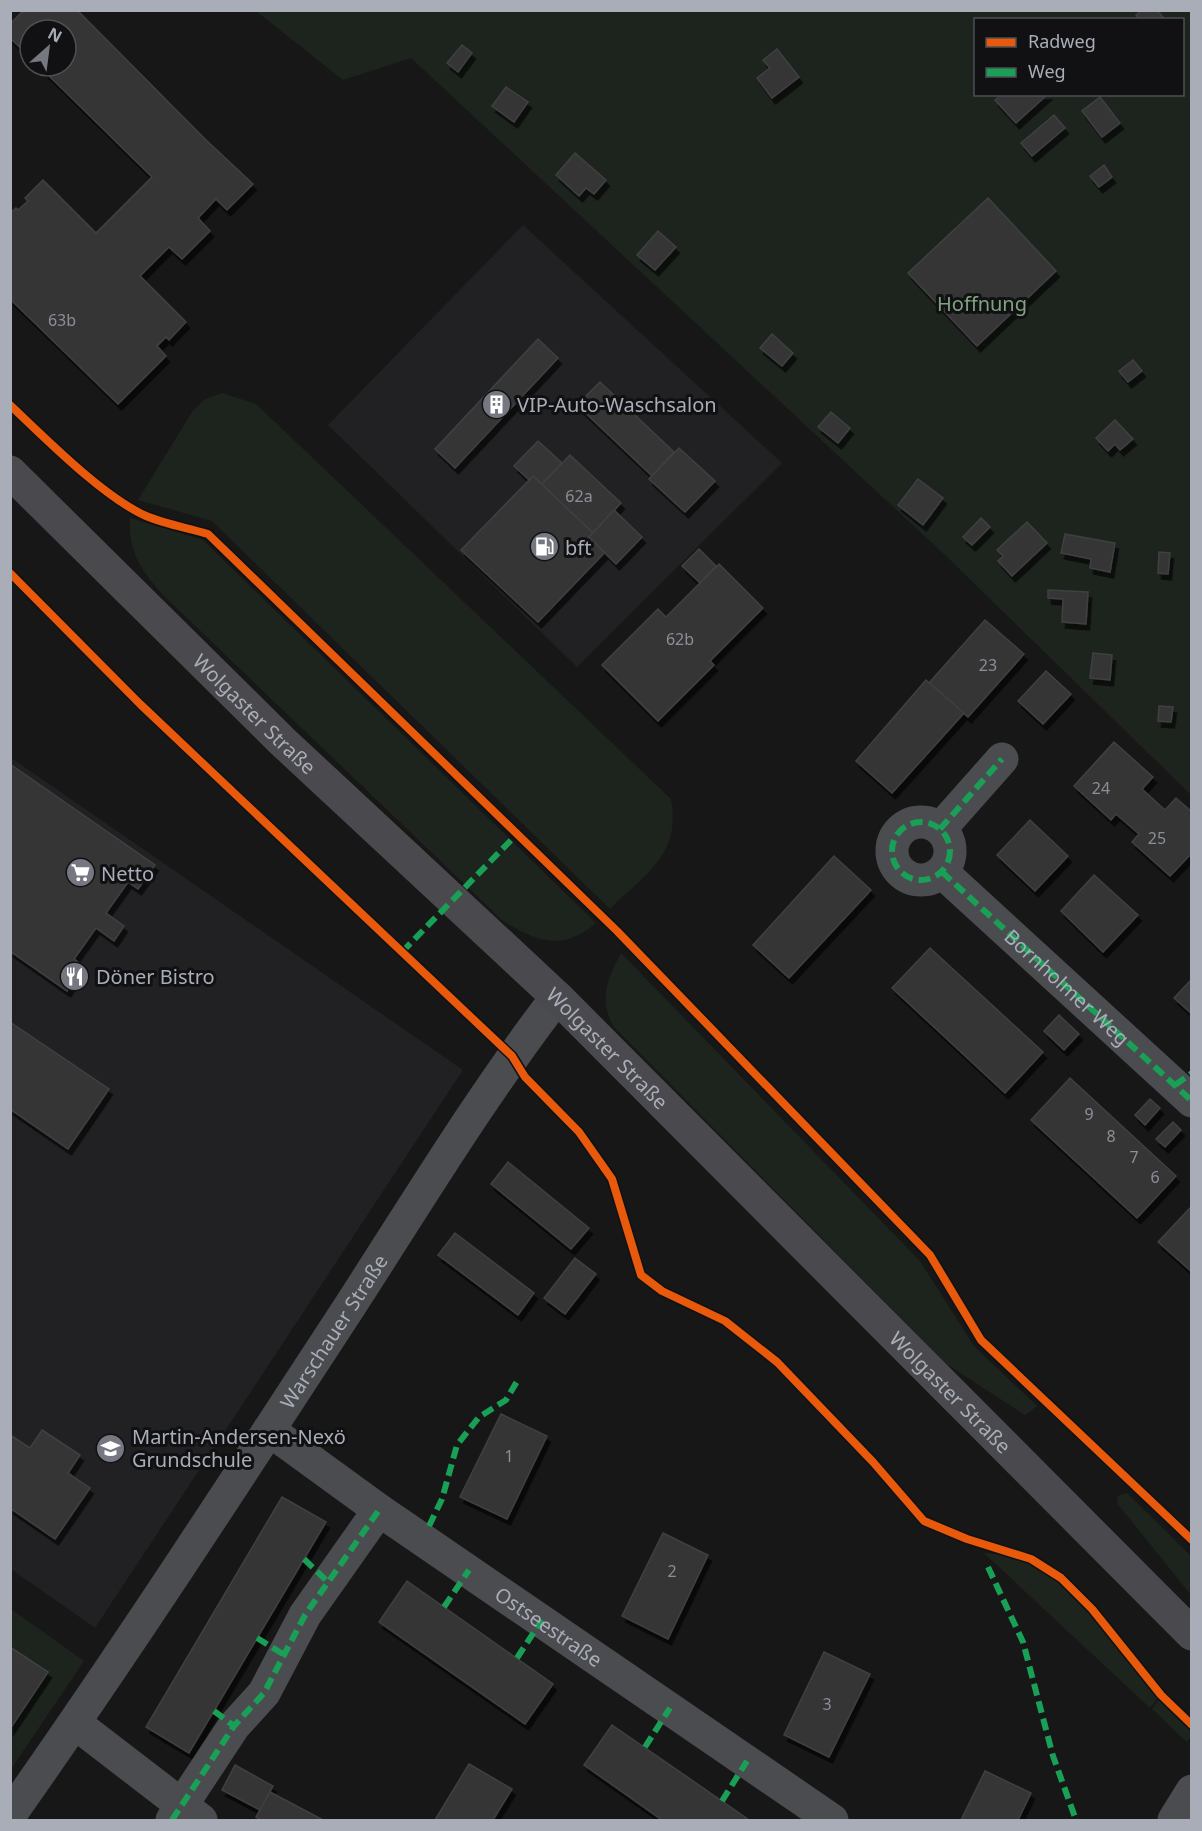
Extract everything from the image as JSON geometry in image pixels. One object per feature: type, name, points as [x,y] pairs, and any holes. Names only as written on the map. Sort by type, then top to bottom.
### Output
[{"type":"main road","name":"Wolgaster Straße","points":[[10,472],[282,741],[557,997],[1191,1634]]},
{"type":"street","points":[[940,829],[1002,759]]},
{"type":"street","points":[[913,822],[923,822],[940,829],[946,837],[950,855],[942,872],[925,881],[905,877],[898,870],[891,851],[898,832],[913,822]]},
{"type":"street","name":"Bornholmer Weg","points":[[942,872],[1191,1101]]},
{"type":"street","name":"Warschauer Straße","points":[[10,1815],[75,1723],[269,1430],[495,1081],[557,997]]},
{"type":"street","name":"Ostseestraße","points":[[269,1430],[379,1510],[603,1661],[832,1821]]},
{"type":"street","points":[[75,1723],[185,1815],[234,1726],[264,1693],[305,1615],[379,1510]]},
{"type":"street","points":[[1174,1821],[1191,1791]]},
{"type":"shaded area","points":[[523,225],[782,463],[577,667],[328,425]]},
{"type":"shaded area","points":[[10,757],[463,1070],[95,1628],[11,1569]]},
{"type":"green space","name":"Hoffnung","points":[[256,11],[1191,11],[1191,795],[947,557],[411,58],[343,80]]},
{"type":"green space","points":[[222,393],[256,404],[671,799],[673,819],[666,849],[648,873],[610,909],[212,521],[138,500],[192,412],[205,399]]},
{"type":"green space","points":[[130,518],[203,540],[596,923],[572,938],[550,940],[527,934],[503,921],[163,595],[142,569],[134,551]]},
{"type":"green space","points":[[621,953],[920,1261],[974,1346],[1037,1406],[1025,1415],[945,1363],[613,1026],[606,1007],[606,989]]},
{"type":"green space","points":[[1127,1493],[1191,1556],[1191,1595],[1117,1503],[1118,1496]]},
{"type":"green space","points":[[984,1553],[1025,1559],[1049,1571],[1067,1585],[1101,1620],[1159,1696],[1150,1708]]},
{"type":"green space","points":[[11,1609],[84,1661],[11,1769]]},
{"type":"green space","points":[[1161,1697],[1191,1726],[1191,1737],[1187,1742],[1152,1709]]},
{"type":"building","points":[[24,10],[77,10],[253,184],[227,210],[216,199],[198,218],[210,231],[182,259],[169,247],[140,276],[186,322],[169,340],[166,337],[157,346],[166,356],[118,404],[10,299],[10,213],[16,208],[18,210],[28,201],[25,198],[43,180],[96,233],[152,177],[51,78],[78,78],[78,18],[18,18],[18,46],[10,38],[10,24]]},
{"type":"building","points":[[1142,10],[1157,10],[1163,18],[1138,18],[1136,15]]},
{"type":"building","points":[[462,45],[472,53],[458,72],[447,63]]},
{"type":"building","points":[[777,49],[799,77],[772,98],[757,78],[770,68],[763,60]]},
{"type":"building","points":[[506,87],[528,102],[514,122],[492,106]]},
{"type":"building","points":[[1000,96],[1046,96],[1016,123],[995,100]]},
{"type":"building","points":[[1100,97],[1120,123],[1102,137],[1082,111]]},
{"type":"building","points":[[1054,115],[1065,128],[1032,156],[1021,143]]},
{"type":"building","points":[[575,153],[606,180],[594,194],[586,188],[579,196],[556,175]]},
{"type":"building","points":[[1104,165],[1112,177],[1099,187],[1090,176]]},
{"type":"building","points":[[988,198],[1056,271],[977,346],[908,273]]},
{"type":"building","points":[[658,231],[676,247],[655,270],[637,255]]},
{"type":"building","points":[[772,334],[793,353],[782,366],[760,348]]},
{"type":"building","name":"VIP-Auto-Waschsalon","points":[[538,339],[558,358],[455,468],[435,449]]},
{"type":"building","points":[[1133,360],[1142,371],[1128,382],[1119,371]]},
{"type":"building","points":[[600,382],[674,452],[652,476],[577,405]]},
{"type":"building","points":[[831,412],[850,428],[838,443],[818,427]]},
{"type":"building","points":[[1115,420],[1133,439],[1120,450],[1115,444],[1108,451],[1096,438]]},
{"type":"building","points":[[538,441],[562,463],[538,488],[514,466]]},
{"type":"building","points":[[679,448],[715,481],[685,512],[649,479]]},
{"type":"building","points":[[570,455],[621,503],[589,537],[538,488]]},
{"type":"building","points":[[533,476],[609,548],[538,622],[461,550]]},
{"type":"building","points":[[918,479],[943,498],[923,525],[898,505]]},
{"type":"building","points":[[614,510],[642,537],[616,564],[589,537]]},
{"type":"building","points":[[981,518],[990,527],[972,545],[963,537]]},
{"type":"building","points":[[1027,522],[1047,543],[1012,576],[998,561],[1003,556],[997,550]]},
{"type":"building","points":[[1065,534],[1115,543],[1110,572],[1090,568],[1091,559],[1061,553]]},
{"type":"building","points":[[699,549],[716,566],[700,583],[682,566]]},
{"type":"building","points":[[1159,552],[1170,553],[1168,574],[1158,573]]},
{"type":"building","points":[[719,564],[763,608],[710,661],[714,665],[658,721],[602,665],[658,609],[666,617]]},
{"type":"building","points":[[1048,590],[1088,592],[1086,624],[1062,622],[1063,599],[1048,598]]},
{"type":"building","points":[[985,620],[1024,654],[968,717],[929,683]]},
{"type":"building","points":[[1093,653],[1112,655],[1110,680],[1090,678]]},
{"type":"building","points":[[1046,671],[1071,694],[1043,724],[1018,701]]},
{"type":"building","points":[[926,680],[964,713],[892,793],[856,761]]},
{"type":"building","points":[[1159,706],[1173,707],[1171,722],[1158,721]]},
{"type":"building","points":[[1114,742],[1153,777],[1142,789],[1165,810],[1176,798],[1192,812],[1192,853],[1170,876],[1132,842],[1139,834],[1116,814],[1111,820],[1074,786]]},
{"type":"building","name":"Netto","points":[[10,764],[155,865],[138,889],[128,882],[106,913],[124,926],[114,941],[96,928],[74,959],[84,967],[67,991],[10,951]]},
{"type":"building","points":[[1030,820],[1068,856],[1035,891],[997,855]]},
{"type":"building","points":[[834,856],[871,890],[789,978],[753,945]]},
{"type":"building","points":[[1094,875],[1138,915],[1103,952],[1061,911]]},
{"type":"building","points":[[930,948],[1043,1052],[1005,1093],[892,988]]},
{"type":"building","points":[[1192,979],[1192,1014],[1174,998]]},
{"type":"building","points":[[1059,1015],[1079,1034],[1064,1050],[1044,1031]]},
{"type":"building","points":[[10,1022],[109,1089],[68,1149],[10,1109]]},
{"type":"building","points":[[1070,1078],[1176,1176],[1137,1218],[1031,1120]]},
{"type":"building","points":[[1150,1099],[1160,1108],[1145,1125],[1135,1115]]},
{"type":"building","points":[[1173,1122],[1181,1130],[1165,1147],[1156,1139]]},
{"type":"building","points":[[508,1162],[589,1228],[571,1249],[491,1184]]},
{"type":"building","points":[[1192,1206],[1192,1272],[1158,1242]]},
{"type":"building","points":[[455,1233],[534,1293],[518,1315],[438,1255]]},
{"type":"building","points":[[575,1258],[596,1274],[565,1314],[544,1298]]},
{"type":"building","points":[[501,1414],[547,1436],[507,1519],[460,1497]]},
{"type":"building","points":[[42,1430],[80,1455],[68,1473],[90,1488],[55,1539],[10,1508],[10,1435],[30,1448]]},
{"type":"building","points":[[282,1497],[326,1522],[189,1753],[146,1727]]},
{"type":"building","points":[[663,1533],[708,1555],[668,1639],[622,1616]]},
{"type":"building","points":[[407,1581],[553,1684],[525,1724],[379,1622]]},
{"type":"building","points":[[10,1647],[48,1672],[10,1729]]},
{"type":"building","points":[[824,1652],[870,1674],[829,1757],[784,1735]]},
{"type":"building","points":[[612,1725],[749,1820],[662,1820],[584,1765]]},
{"type":"building","points":[[469,1764],[512,1789],[493,1820],[435,1820]]},
{"type":"building","points":[[235,1765],[273,1786],[260,1810],[222,1790]]},
{"type":"building","points":[[985,1771],[1031,1793],[1018,1820],[961,1820]]},
{"type":"building","points":[[270,1792],[323,1820],[261,1820],[256,1817]]},
{"type":"marked path","points":[[940,829],[1002,759]]},
{"type":"marked path","points":[[915,822],[927,822],[942,830],[950,845],[950,851],[950,857],[942,872],[927,880],[915,880],[900,872],[892,857],[892,845],[900,830],[915,822]]},
{"type":"marked path","points":[[402,952],[517,834]]},
{"type":"marked path","points":[[942,872],[1192,1101]]},
{"type":"marked path","points":[[1175,1085],[1192,1073]]},
{"type":"marked path","points":[[429,1526],[442,1499],[457,1445],[479,1417],[506,1400],[519,1378]]},
{"type":"marked path","points":[[172,1820],[234,1726],[264,1693],[305,1615],[379,1510]]},
{"type":"marked path","points":[[304,1559],[327,1581]]},
{"type":"marked path","points":[[988,1567],[1023,1642],[1053,1756],[1076,1820]]},
{"type":"marked path","points":[[444,1607],[469,1570]]},
{"type":"marked path","points":[[517,1658],[542,1620]]},
{"type":"marked path","points":[[257,1638],[283,1654]]},
{"type":"marked path","points":[[645,1747],[670,1708]]},
{"type":"marked path","points":[[214,1711],[234,1726]]},
{"type":"marked path","points":[[722,1801],[747,1761]]},
{"type":"cycle path","points":[[10,405],[75,466],[129,507],[153,519],[208,534],[617,931],[930,1255],[981,1340],[1192,1540]]},
{"type":"cycle path","points":[[10,573],[140,704],[512,1056],[525,1077],[579,1132],[612,1179],[641,1275],[662,1291],[725,1321],[777,1362],[873,1462],[924,1521],[967,1539],[1031,1559],[1061,1578],[1092,1609],[1161,1695],[1192,1725]]},
{"type":"place","name":"VIP-Auto-Waschsalon","points":[[496,404]]},
{"type":"place","name":"bft","points":[[544,547]]},
{"type":"place","name":"Netto","points":[[80,873]]},
{"type":"place","name":"Döner Bistro","points":[[75,976]]},
{"type":"place","name":"Martin-Andersen-Nexö Grundschule","points":[[111,1448]]}]
